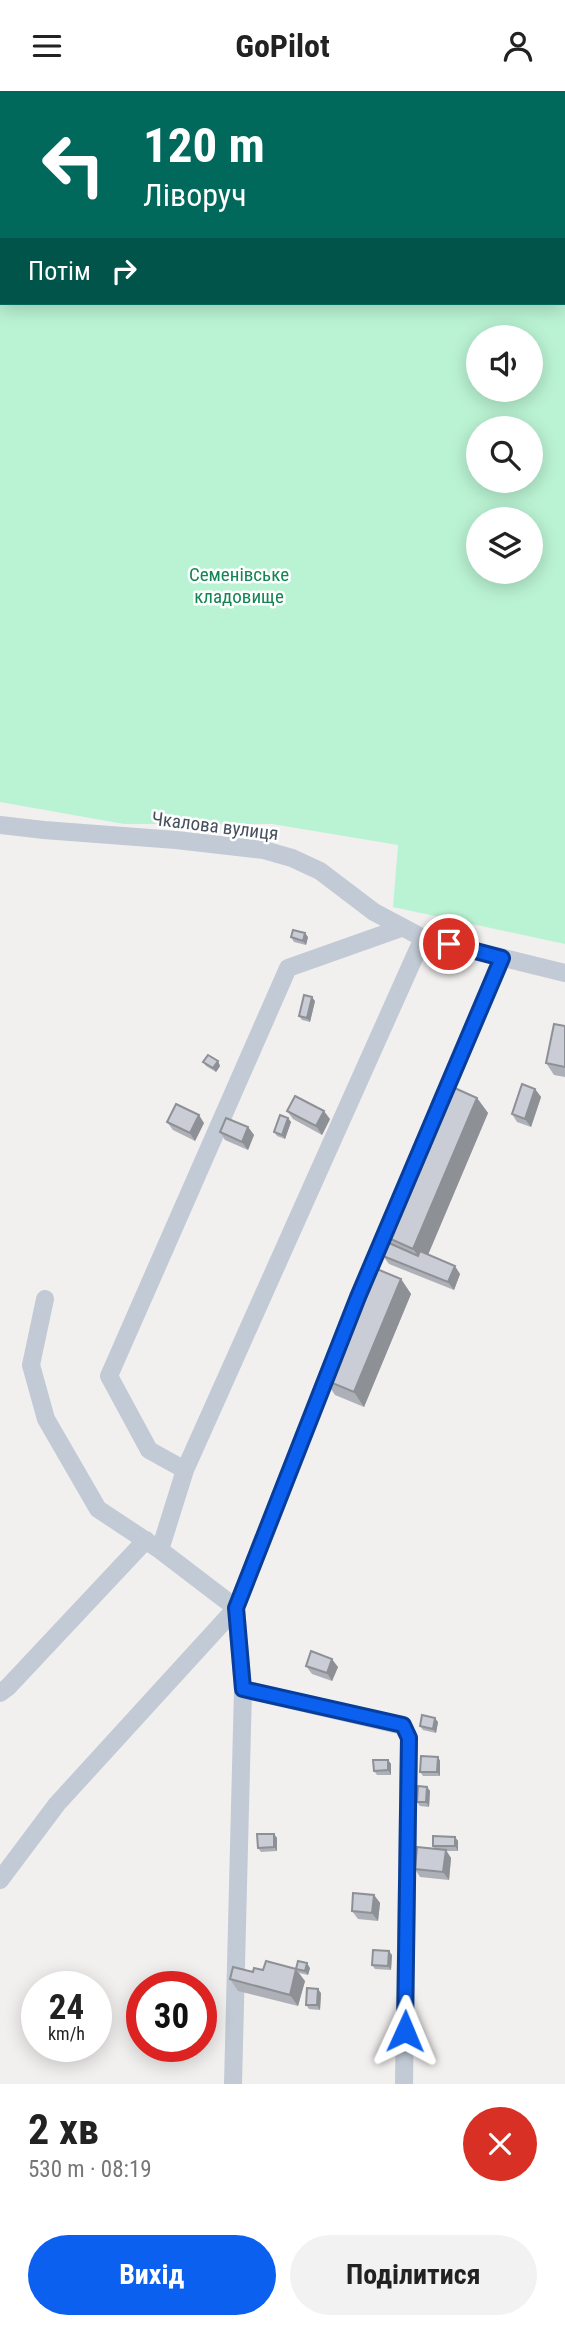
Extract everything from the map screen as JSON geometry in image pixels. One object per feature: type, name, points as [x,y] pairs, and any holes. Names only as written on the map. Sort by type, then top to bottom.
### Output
[{"type":"street","name":"Чкалова вулиця","points":[[0,825],[264,850],[292,858],[320,871],[374,912],[423,937],[565,973]]},
{"type":"street","points":[[186,1471],[149,1450],[109,1376],[288,968],[401,928]]},
{"type":"street","points":[[0,1693],[153,1545],[423,937]]},
{"type":"street","points":[[433,1121],[502,958]]},
{"type":"street","points":[[0,1880],[57,1804],[236,1608],[353,1310],[401,1196]]},
{"type":"street","points":[[46,1299],[31,1365],[46,1419],[98,1509],[153,1545],[236,1608],[243,1689],[233,2084]]},
{"type":"street","points":[[243,1689],[403,1725],[409,1738],[404,2084]]},
{"type":"green space","name":"Семенівське кладовище","points":[[0,305],[565,305],[565,944],[393,907],[398,845],[272,824],[124,824],[0,802]]},
{"type":"building","points":[[293,930],[305,933],[303,941],[291,937]]},
{"type":"building","points":[[304,995],[312,997],[307,1018],[299,1016]]},
{"type":"building","points":[[554,1024],[565,1026],[565,1067],[546,1063]]},
{"type":"building","points":[[208,1055],[218,1061],[213,1068],[203,1062]]},
{"type":"building","points":[[522,1084],[535,1089],[525,1119],[512,1114]]},
{"type":"building","points":[[448,1085],[477,1098],[413,1249],[384,1236]]},
{"type":"building","points":[[295,1096],[324,1111],[316,1126],[287,1111]]},
{"type":"building","points":[[176,1104],[199,1115],[190,1133],[167,1122]]},
{"type":"building","points":[[280,1115],[288,1118],[282,1135],[274,1132]]},
{"type":"building","points":[[226,1118],[248,1127],[242,1142],[220,1132]]},
{"type":"building","points":[[389,1243],[418,1256],[420,1251],[455,1266],[448,1282],[383,1256]]},
{"type":"building","points":[[372,1267],[401,1279],[354,1392],[325,1380]]},
{"type":"building","points":[[311,1651],[332,1659],[327,1673],[306,1666]]},
{"type":"building","points":[[422,1715],[435,1718],[433,1729],[420,1726]]},
{"type":"building","points":[[421,1756],[438,1757],[437,1772],[420,1772]]},
{"type":"building","points":[[373,1760],[388,1760],[388,1770],[374,1771]]},
{"type":"building","points":[[418,1786],[427,1787],[426,1802],[417,1802]]},
{"type":"building","points":[[257,1834],[274,1834],[274,1847],[258,1848]]},
{"type":"building","points":[[433,1836],[455,1837],[455,1846],[433,1846]]},
{"type":"building","points":[[417,1847],[446,1850],[443,1872],[415,1869]]},
{"type":"building","points":[[353,1893],[374,1895],[372,1913],[352,1911]]},
{"type":"building","points":[[373,1950],[389,1951],[388,1966],[372,1965]]},
{"type":"building","points":[[266,1961],[296,1969],[290,1995],[230,1979],[233,1967],[253,1972],[254,1968],[263,1970]]},
{"type":"building","points":[[298,1961],[307,1963],[305,1971],[296,1969]]},
{"type":"building","points":[[307,1988],[318,1989],[317,2005],[306,2005]]},
{"type":"route","points":[[405,2031],[409,1738],[403,1725],[243,1689],[236,1608],[358,1297],[502,958],[449,944]]}]
